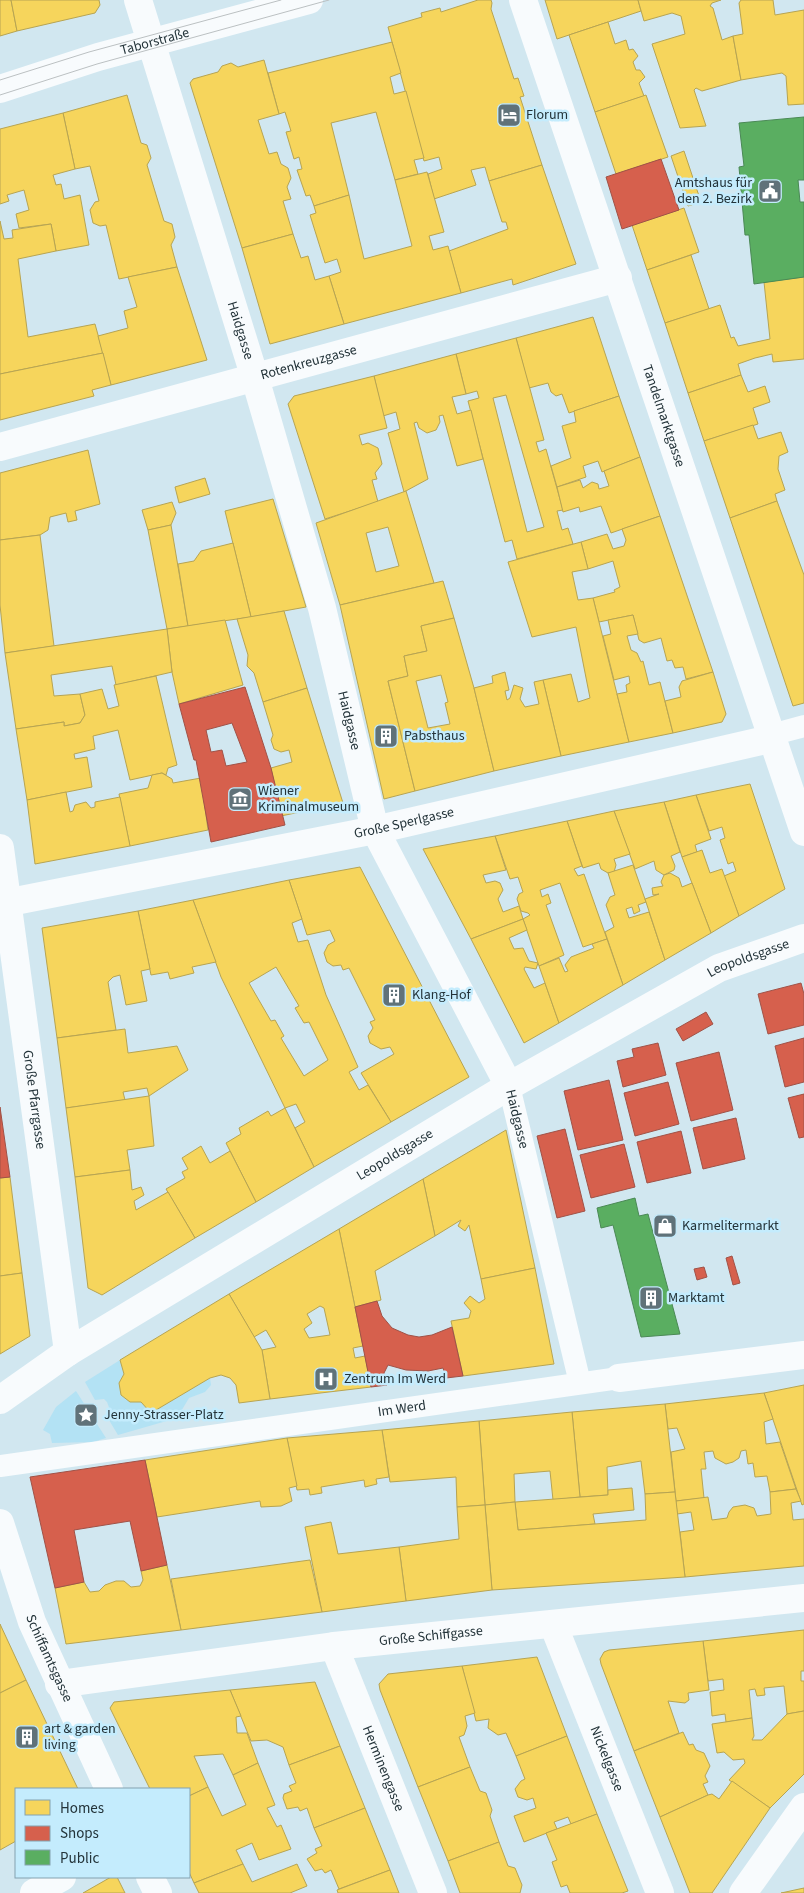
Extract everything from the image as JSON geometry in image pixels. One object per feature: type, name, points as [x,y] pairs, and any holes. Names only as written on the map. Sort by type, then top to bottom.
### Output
[{"type":"street","name":"Haidgasse","points":[[138,0],[255,378],[322,608],[375,830],[509,1086],[580,1383]]},
{"type":"street","name":"Taborstraße","points":[[1,88],[98,56],[309,0]]},
{"type":"street","name":"Tandelmarktgasse","points":[[523,0],[774,738],[804,832]]},
{"type":"street","name":"Rotenkreuzgasse","points":[[0,447],[618,278]]},
{"type":"street","name":"Große Sperlgasse","points":[[4,903],[375,830],[774,738],[782,732],[804,726]]},
{"type":"street","name":"Große Pfarrgasse","points":[[0,848],[4,903],[68,1352]]},
{"type":"street","name":"Leopoldsgasse","points":[[0,1400],[68,1352],[509,1086],[719,968],[804,938]]},
{"type":"street","name":"Im Werd","points":[[0,1466],[580,1383],[804,1355]]},
{"type":"street","name":"Schiffamtsgasse","points":[[0,1522],[32,1622],[109,1788]]},
{"type":"street","name":"Große Schiffgasse","points":[[59,1684],[334,1646],[804,1598]]},
{"type":"street","name":"Nickelgasse","points":[[553,1624],[660,1893]]},
{"type":"street","name":"Herminengasse","points":[[334,1646],[433,1893]]},
{"type":"street","points":[[743,1893],[804,1807]]},
{"type":"street","points":[[34,1893],[60,1878]]},
{"type":"street","points":[[150,1878],[158,1893]]},
{"type":"shaded area","points":[[120,1360],[124,1374],[119,1383],[121,1395],[130,1402],[141,1402],[151,1413],[210,1378],[211,1385],[205,1392],[189,1398],[177,1418],[118,1435],[106,1415],[110,1410],[107,1402],[104,1399],[95,1400],[85,1382]]},
{"type":"shaded area","points":[[76,1391],[85,1405],[82,1412],[83,1419],[90,1423],[95,1421],[106,1438],[93,1442],[52,1443],[50,1434],[43,1430],[56,1407]]},
{"type":"building: Homes","points":[[0,0],[11,0],[17,31],[0,36]]},
{"type":"building: Homes","points":[[11,0],[99,0],[100,5],[95,13],[17,31]]},
{"type":"building: Homes","points":[[478,0],[491,0],[491,9],[514,79],[518,78],[524,96],[520,97],[542,165],[489,181],[485,167],[471,170],[476,185],[434,199],[428,174],[442,169],[439,157],[424,161],[388,27],[422,17],[421,13],[440,8],[441,12]]},
{"type":"building: Homes","points":[[545,0],[638,0],[641,11],[557,39]]},
{"type":"building: Homes","points":[[638,0],[721,0],[712,3],[710,6],[713,8],[722,40],[733,36],[741,80],[702,91],[696,88],[694,90],[706,126],[680,128],[652,44],[685,34],[681,16],[672,13],[644,21]]},
{"type":"building: Homes","points":[[741,0],[773,0],[775,15],[804,10],[804,104],[788,105],[786,76],[782,73],[741,80],[733,36],[743,34],[739,3]]},
{"type":"building: Homes","points":[[608,22],[615,44],[626,40],[629,50],[633,49],[638,56],[633,62],[636,70],[640,70],[645,77],[639,83],[644,96],[595,112],[569,35]]},
{"type":"building: Homes","points":[[392,42],[401,73],[390,77],[394,94],[406,91],[424,158],[414,160],[418,174],[395,180],[376,112],[331,123],[349,195],[314,206],[310,195],[306,196],[297,170],[302,169],[299,157],[294,159],[286,132],[291,131],[285,112],[279,114],[268,73]]},
{"type":"building: Homes","points":[[264,60],[279,114],[258,120],[269,154],[277,152],[281,164],[288,168],[291,178],[287,187],[291,199],[283,201],[293,234],[242,248],[190,83],[193,79],[218,72],[222,66],[231,63],[238,67]]},
{"type":"building: Homes","points":[[127,95],[141,143],[147,145],[151,158],[147,165],[164,221],[172,224],[175,237],[171,245],[177,267],[119,279],[106,225],[100,226],[93,223],[90,210],[95,202],[99,201],[90,166],[75,169],[63,113]]},
{"type":"building: Homes","points":[[646,95],[668,157],[616,174],[595,112]]},
{"type":"building: Homes","points":[[63,113],[75,169],[53,175],[56,185],[61,184],[64,199],[80,195],[89,245],[56,251],[51,224],[19,228],[16,214],[29,210],[24,190],[7,195],[9,201],[0,204],[0,129]]},
{"type":"building: Homes","points":[[684,151],[701,202],[688,206],[671,156]]},
{"type":"building: Homes","points":[[542,165],[576,264],[513,285],[512,279],[461,293],[449,251],[508,229],[506,222],[502,222],[489,181]]},
{"type":"building: Homes","points":[[427,172],[444,232],[429,236],[433,250],[448,246],[461,293],[344,324],[329,276],[341,272],[337,259],[325,263],[310,215],[316,213],[314,206],[349,195],[364,259],[412,246],[395,180]]},
{"type":"building: Homes","points":[[684,208],[699,252],[647,270],[632,225]]},
{"type":"building: Homes","points":[[0,221],[4,239],[13,238],[12,230],[51,224],[56,251],[18,259],[28,337],[95,324],[103,353],[0,374]]},
{"type":"building: Homes","points":[[293,234],[301,258],[308,256],[315,280],[329,276],[344,324],[270,344],[242,248]]},
{"type":"building: Homes","points":[[691,255],[709,309],[665,323],[647,270]]},
{"type":"building: Homes","points":[[177,267],[207,360],[111,385],[98,336],[128,328],[124,311],[137,307],[128,277]]},
{"type":"building: Homes","points":[[804,277],[804,359],[773,362],[772,354],[755,358],[738,364],[741,375],[688,393],[665,323],[720,305],[731,338],[734,337],[738,346],[770,339],[764,282]]},
{"type":"building: Homes","points":[[593,317],[619,396],[569,413],[562,394],[556,396],[551,392],[548,383],[529,388],[516,338]]},
{"type":"building: Homes","points":[[516,338],[544,440],[536,442],[539,452],[546,449],[563,510],[557,511],[562,530],[568,528],[573,544],[517,559],[512,540],[505,542],[468,401],[479,398],[477,391],[466,394],[456,354]],"holes":[[[506,395],[544,527],[527,532],[493,398]]]},
{"type":"building: Homes","points":[[103,353],[111,385],[92,390],[94,396],[0,420],[0,374]]},
{"type":"building: Homes","points":[[456,354],[466,394],[452,397],[457,414],[471,410],[483,459],[457,466],[443,415],[439,416],[440,422],[436,430],[427,433],[419,428],[417,422],[414,423],[428,479],[404,492],[388,433],[400,429],[396,412],[383,416],[374,376]]},
{"type":"building: Homes","points":[[741,375],[748,392],[765,386],[770,402],[753,408],[758,424],[704,441],[688,393]]},
{"type":"building: Homes","points":[[374,376],[387,428],[359,435],[362,445],[368,443],[378,448],[382,464],[375,473],[377,479],[372,480],[378,502],[325,519],[288,404],[294,396]]},
{"type":"building: Homes","points":[[619,396],[640,457],[602,472],[598,461],[583,466],[586,477],[557,487],[551,466],[571,458],[562,426],[576,422],[574,411]]},
{"type":"building: Homes","points":[[753,425],[758,439],[781,432],[788,452],[779,456],[778,469],[785,490],[775,494],[777,501],[730,518],[704,441]]},
{"type":"building: Homes","points":[[88,450],[100,504],[75,511],[77,520],[68,522],[66,513],[50,517],[48,530],[40,535],[0,540],[0,473]]},
{"type":"building: Homes","points":[[640,457],[660,516],[611,533],[601,506],[580,512],[579,507],[563,512],[557,487],[580,480],[583,488],[592,482],[598,484],[599,489],[609,486],[604,471]]},
{"type":"building: Homes","points":[[205,478],[210,494],[179,503],[175,487]]},
{"type":"building: Homes","points":[[406,491],[434,583],[340,605],[316,523]],"holes":[[[388,527],[399,566],[376,572],[366,533]]]},
{"type":"building: Homes","points":[[273,499],[306,607],[251,617],[225,511]]},
{"type":"building: Homes","points":[[777,501],[804,575],[804,703],[793,706],[730,518]]},
{"type":"building: Homes","points":[[172,502],[176,513],[171,525],[148,530],[142,510]]},
{"type":"building: Homes","points":[[660,516],[713,672],[686,679],[683,667],[675,668],[672,660],[667,661],[661,638],[644,643],[639,640],[633,615],[599,622],[593,598],[615,592],[614,590],[620,587],[613,561],[588,569],[581,542],[607,534],[613,549],[624,546],[626,540],[622,529]]},
{"type":"building: Homes","points":[[171,525],[188,626],[167,629],[148,530]]},
{"type":"building: Homes","points":[[40,535],[54,646],[5,653],[0,605],[0,540]]},
{"type":"building: Homes","points":[[581,542],[588,569],[572,572],[578,600],[593,598],[629,742],[561,756],[543,680],[571,674],[578,702],[590,698],[576,627],[532,637],[508,562]]},
{"type":"building: Homes","points":[[233,543],[251,617],[188,626],[178,564],[194,561],[201,551]]},
{"type":"building: Homes","name":"Pabsthaus","points":[[443,581],[454,618],[421,626],[427,651],[404,656],[408,676],[388,681],[415,791],[384,799],[340,605]]},
{"type":"building: Homes","points":[[284,611],[307,688],[263,702],[254,673],[247,666],[248,655],[237,619]]},
{"type":"building: Homes","points":[[633,615],[638,634],[627,636],[631,650],[637,653],[641,662],[643,661],[649,685],[660,682],[673,733],[629,742],[617,694],[627,692],[626,685],[630,683],[629,676],[614,680],[603,636],[611,634],[608,620]]},
{"type":"building: Homes","points":[[454,618],[474,688],[494,771],[415,791],[388,681],[408,676],[404,656],[427,651],[421,626]],"holes":[[[441,675],[448,702],[445,703],[450,724],[428,728],[416,681]]]},
{"type":"building: Homes","points":[[225,620],[243,685],[179,704],[172,672],[167,629]]},
{"type":"building: Homes","points":[[167,629],[172,672],[116,685],[112,666],[51,675],[54,696],[80,694],[85,715],[80,723],[64,726],[64,722],[16,729],[5,653]]},
{"type":"building: Homes","points":[[505,672],[509,690],[505,691],[507,700],[510,698],[514,685],[523,688],[520,699],[525,707],[539,704],[534,682],[543,680],[561,756],[494,771],[474,688],[493,683],[492,676]]},
{"type":"building: Homes","points":[[713,672],[726,714],[722,722],[673,733],[665,701],[681,697],[679,687],[682,681]]},
{"type":"building: Homes","points":[[156,676],[177,765],[168,768],[166,775],[162,773],[130,780],[118,730],[93,736],[95,749],[74,754],[75,759],[87,757],[92,787],[27,800],[16,729],[64,722],[64,726],[80,723],[85,715],[80,694],[102,689],[108,709],[119,706],[114,685]]},
{"type":"building: Homes","points":[[307,688],[343,803],[281,816],[271,768],[292,762],[289,750],[281,752],[274,749],[271,740],[273,735],[263,702]]},
{"type":"building: Homes","points":[[162,773],[172,779],[173,783],[201,778],[208,830],[130,846],[119,794],[148,788],[152,775]]},
{"type":"building: Homes","points":[[750,784],[785,889],[739,916],[724,876],[736,871],[733,862],[728,864],[720,840],[725,838],[722,827],[709,831],[696,795]]},
{"type":"building: Homes","points":[[66,792],[70,812],[73,811],[75,805],[86,802],[91,808],[95,807],[95,802],[120,797],[130,846],[35,864],[27,800]]},
{"type":"building: Homes","points":[[696,795],[711,839],[695,845],[697,852],[682,857],[664,802]]},
{"type":"building: Homes","points":[[664,802],[680,852],[671,856],[675,866],[674,870],[664,875],[656,870],[654,861],[635,869],[614,811]]},
{"type":"building: Homes","points":[[614,811],[630,854],[614,859],[616,865],[614,872],[608,873],[601,869],[599,863],[583,868],[567,821]]},
{"type":"building: Homes","points":[[567,821],[582,866],[574,869],[578,876],[584,874],[607,939],[583,947],[560,883],[540,890],[542,897],[548,894],[551,903],[546,905],[564,955],[539,966],[523,919],[530,915],[521,911],[517,899],[519,894],[523,892],[518,877],[510,879],[495,836]]},
{"type":"building: Homes","points":[[495,836],[506,870],[483,875],[486,883],[495,881],[500,883],[503,890],[498,899],[503,912],[519,906],[523,919],[471,939],[423,849]]},
{"type":"building: Homes","points":[[702,850],[710,873],[722,869],[739,916],[711,933],[682,857]]},
{"type":"building: Homes","points":[[633,865],[646,902],[638,905],[640,911],[634,914],[632,907],[626,909],[629,918],[649,912],[665,960],[623,985],[605,932],[614,927],[606,905],[610,897],[615,895],[608,873]]},
{"type":"building: Homes","name":"Klang-Hof","points":[[360,867],[469,1077],[391,1122],[361,1073],[394,1054],[390,1047],[381,1049],[370,1043],[368,1036],[373,1028],[370,1022],[375,1020],[349,968],[343,970],[341,965],[333,966],[327,962],[324,953],[328,945],[335,941],[330,930],[307,935],[289,880]]},
{"type":"building: Homes","points":[[670,873],[679,878],[682,887],[692,883],[711,933],[665,960],[645,899],[659,894],[653,895],[652,888],[663,886],[661,882],[664,875]]},
{"type":"building: Homes","points":[[289,880],[302,919],[292,923],[298,942],[308,940],[326,995],[358,1067],[349,1072],[359,1090],[368,1085],[391,1122],[314,1167],[295,1128],[305,1122],[296,1104],[285,1108],[221,977],[193,900]],"holes":[[[276,967],[299,1006],[295,1008],[304,1023],[309,1022],[328,1060],[304,1076],[281,1038],[284,1036],[275,1020],[271,1021],[249,983]]]},
{"type":"building: Homes","points":[[193,900],[216,962],[192,967],[194,973],[170,979],[168,972],[151,975],[138,911]]},
{"type":"building: Homes","points":[[138,911],[150,969],[141,971],[147,1001],[126,1005],[120,975],[113,977],[108,982],[116,1030],[57,1038],[42,928]]},
{"type":"building: Homes","points":[[523,919],[527,930],[509,938],[514,949],[523,948],[529,961],[538,963],[536,969],[525,967],[524,969],[534,988],[545,983],[559,1023],[524,1043],[471,939]]},
{"type":"building: Homes","points":[[607,939],[623,985],[559,1023],[539,966],[559,958],[565,972],[568,971],[565,965],[571,957],[594,948],[592,944]]},
{"type":"building: Homes","points":[[125,1029],[128,1053],[177,1046],[188,1070],[149,1096],[147,1088],[123,1092],[125,1100],[66,1108],[57,1038]]},
{"type":"building: Homes","points":[[149,1096],[154,1146],[127,1150],[130,1170],[75,1177],[66,1108]]},
{"type":"building: Homes","points":[[285,1108],[314,1167],[256,1202],[226,1143],[241,1134],[239,1128],[268,1111],[271,1116]]},
{"type":"building: Homes","points":[[506,1130],[535,1268],[481,1279],[469,1225],[465,1231],[458,1226],[461,1220],[435,1236],[423,1179]]},
{"type":"building: Homes","points":[[201,1146],[210,1163],[230,1151],[256,1202],[195,1238],[166,1189],[185,1178],[182,1172],[188,1169],[182,1158]]},
{"type":"building: Homes","points":[[130,1170],[132,1190],[141,1187],[144,1195],[134,1201],[136,1210],[168,1192],[195,1238],[102,1295],[88,1288],[75,1177]]},
{"type":"building: Homes","points":[[10,1177],[22,1273],[0,1276],[0,1178]]},
{"type":"building: Homes","points":[[423,1179],[435,1236],[375,1271],[381,1300],[355,1307],[339,1229]]},
{"type":"building: Homes","points":[[339,1229],[363,1346],[353,1348],[355,1358],[365,1356],[371,1387],[270,1399],[262,1350],[276,1347],[266,1330],[254,1337],[229,1294]],"holes":[[[320,1306],[324,1308],[330,1335],[309,1338],[304,1329],[312,1323],[307,1314]]]},
{"type":"building: Homes","points":[[535,1268],[554,1364],[463,1376],[451,1321],[469,1318],[471,1311],[464,1303],[470,1296],[479,1303],[485,1299],[481,1279]]},
{"type":"building: Homes","points":[[22,1273],[30,1336],[0,1354],[0,1276]]},
{"type":"building: Homes","points":[[229,1294],[262,1350],[270,1399],[239,1403],[236,1385],[230,1378],[221,1375],[210,1378],[151,1413],[141,1402],[130,1402],[121,1395],[119,1383],[124,1374],[120,1360]]},
{"type":"building: Homes","points":[[804,1385],[804,1504],[802,1505],[764,1393]]},
{"type":"building: Homes","points":[[764,1393],[773,1419],[764,1422],[766,1444],[780,1442],[796,1489],[770,1492],[767,1476],[755,1477],[753,1463],[748,1464],[746,1450],[741,1451],[739,1458],[726,1464],[715,1458],[713,1451],[704,1452],[706,1469],[701,1469],[704,1498],[676,1501],[671,1452],[685,1449],[677,1428],[668,1429],[665,1404]]},
{"type":"building: Homes","points":[[665,1404],[675,1492],[645,1494],[641,1461],[607,1467],[608,1495],[580,1497],[572,1412]]},
{"type":"building: Homes","points":[[572,1412],[580,1497],[553,1500],[550,1471],[514,1474],[515,1502],[485,1505],[479,1421]]},
{"type":"building: Homes","points":[[479,1421],[485,1505],[457,1507],[456,1477],[390,1482],[382,1430]]},
{"type":"building: Homes","points":[[382,1430],[389,1477],[376,1479],[377,1484],[365,1487],[364,1480],[321,1487],[322,1493],[310,1495],[309,1489],[297,1490],[287,1438]]},
{"type":"building: Homes","points":[[287,1438],[297,1486],[289,1488],[292,1501],[281,1506],[261,1507],[260,1501],[157,1517],[145,1460]]},
{"type":"building: Homes","points":[[632,1488],[634,1510],[593,1514],[595,1524],[518,1530],[515,1502],[608,1495],[608,1490]]},
{"type":"building: Homes","points":[[796,1489],[801,1501],[791,1503],[793,1520],[804,1519],[804,1566],[685,1577],[680,1532],[694,1530],[691,1512],[677,1514],[676,1501],[708,1497],[712,1520],[727,1518],[733,1507],[745,1505],[754,1508],[757,1516],[771,1514],[770,1492]]},
{"type":"building: Homes","points":[[675,1492],[685,1577],[492,1590],[485,1505],[515,1502],[518,1530],[646,1520],[645,1494]]},
{"type":"building: Homes","points":[[485,1505],[492,1590],[406,1601],[399,1547],[459,1539],[457,1507]]},
{"type":"building: Homes","points":[[331,1522],[338,1554],[399,1547],[406,1601],[322,1612],[305,1527]]},
{"type":"building: Homes","points":[[310,1560],[322,1612],[181,1630],[171,1579]]},
{"type":"building: Homes","points":[[167,1565],[181,1630],[66,1644],[55,1588],[84,1582],[90,1592],[99,1591],[105,1585],[116,1581],[124,1581],[131,1587],[140,1586],[143,1580],[141,1571]]},
{"type":"building: Homes","points":[[0,1624],[26,1680],[0,1693]]},
{"type":"building: Homes","points":[[804,1630],[804,1671],[801,1671],[801,1681],[804,1681],[804,1711],[787,1714],[784,1686],[764,1688],[765,1695],[757,1696],[755,1689],[749,1690],[752,1718],[726,1722],[725,1714],[712,1716],[710,1692],[724,1690],[723,1679],[708,1681],[703,1641]]},
{"type":"building: Homes","points":[[703,1641],[709,1690],[688,1693],[689,1700],[685,1703],[668,1701],[679,1733],[634,1751],[601,1664],[600,1659],[604,1652]]},
{"type":"building: Homes","points":[[537,1657],[567,1736],[516,1756],[506,1733],[498,1735],[488,1728],[489,1719],[476,1721],[462,1666]]},
{"type":"building: Homes","points":[[462,1666],[475,1713],[465,1716],[467,1726],[464,1735],[459,1737],[470,1767],[418,1787],[379,1684],[388,1674]]},
{"type":"building: Homes","name":"art & garden living","points":[[26,1680],[78,1788],[15,1788],[15,1842],[0,1850],[0,1693]]},
{"type":"building: Homes","points":[[315,1682],[340,1746],[289,1765],[283,1747],[267,1740],[251,1741],[230,1690]]},
{"type":"building: Homes","points":[[230,1690],[241,1716],[236,1717],[237,1733],[247,1733],[258,1763],[233,1775],[223,1754],[194,1756],[208,1787],[190,1796],[190,1788],[150,1788],[110,1708],[114,1702]]},
{"type":"building: Homes","points":[[804,1711],[804,1774],[770,1808],[729,1780],[745,1763],[744,1759],[733,1760],[724,1752],[717,1753],[712,1724],[752,1718],[754,1736],[752,1740],[762,1740],[787,1714]]},
{"type":"building: Homes","points":[[683,1732],[689,1745],[693,1744],[696,1750],[704,1753],[710,1766],[705,1776],[708,1782],[703,1784],[708,1795],[660,1817],[634,1751]]},
{"type":"building: Homes","points":[[567,1736],[597,1814],[571,1824],[568,1817],[554,1822],[557,1829],[524,1842],[514,1816],[536,1808],[533,1798],[527,1800],[518,1797],[515,1789],[525,1779],[516,1756]]},
{"type":"building: Homes","points":[[340,1746],[365,1808],[314,1828],[307,1808],[300,1811],[298,1807],[287,1809],[283,1798],[284,1794],[292,1791],[289,1786],[296,1783],[289,1765]]},
{"type":"building: Homes","points":[[258,1763],[275,1805],[267,1808],[277,1827],[281,1825],[291,1849],[259,1860],[252,1843],[236,1850],[243,1864],[194,1883],[190,1874],[190,1796],[208,1787],[222,1816],[246,1805],[233,1775]]},
{"type":"building: Homes","points":[[470,1767],[480,1791],[486,1793],[492,1810],[490,1816],[499,1842],[448,1861],[418,1787]]},
{"type":"building: Homes","points":[[732,1781],[770,1808],[712,1893],[690,1893],[660,1817],[708,1795],[712,1794],[719,1799]]},
{"type":"building: Homes","points":[[365,1808],[390,1870],[339,1889],[331,1870],[325,1873],[322,1869],[315,1871],[307,1859],[317,1853],[315,1849],[322,1846],[314,1828]]},
{"type":"building: Homes","points":[[597,1814],[628,1891],[622,1893],[570,1893],[567,1885],[561,1887],[552,1862],[557,1860],[546,1833]]},
{"type":"building: Homes","points":[[499,1842],[508,1866],[515,1868],[522,1885],[520,1893],[460,1893],[448,1861]]},
{"type":"building: Homes","points":[[243,1864],[252,1882],[297,1864],[307,1886],[290,1893],[199,1893],[194,1883]]},
{"type":"building: Homes","points":[[390,1870],[399,1893],[338,1893],[337,1890]]},
{"type":"building: Homes","points":[[109,1878],[118,1878],[125,1893],[83,1893]]},
{"type":"building: Homes","points":[[804,1888],[804,1893],[781,1893]]},
{"type":"building: Shops","points":[[661,159],[679,210],[622,229],[606,177]]},
{"type":"building: Shops","points":[[245,687],[271,768],[285,825],[211,842],[196,760],[194,760],[179,704]],"holes":[[[232,723],[247,762],[226,766],[222,750],[211,752],[206,730]]]},
{"type":"building: Shops","points":[[801,983],[804,994],[804,1025],[768,1034],[758,994]]},
{"type":"building: Shops","points":[[706,1012],[713,1024],[683,1041],[676,1029]]},
{"type":"building: Shops","points":[[804,1038],[804,1082],[785,1087],[775,1046]]},
{"type":"building: Shops","points":[[658,1043],[666,1075],[623,1087],[617,1061],[634,1057],[632,1049]]},
{"type":"building: Shops","points":[[719,1052],[733,1110],[691,1121],[676,1063]]},
{"type":"building: Shops","points":[[609,1080],[623,1140],[578,1150],[564,1091]]},
{"type":"building: Shops","points":[[668,1082],[679,1124],[635,1136],[624,1093]]},
{"type":"building: Shops","points":[[804,1094],[804,1137],[799,1138],[788,1098]]},
{"type":"building: Shops","points":[[0,1107],[10,1177],[0,1178]]},
{"type":"building: Shops","points":[[736,1118],[745,1159],[703,1169],[693,1128]]},
{"type":"building: Shops","points":[[565,1129],[585,1211],[557,1218],[537,1136]]},
{"type":"building: Shops","points":[[681,1131],[691,1173],[647,1183],[637,1142]]},
{"type":"building: Shops","points":[[624,1144],[635,1187],[591,1198],[580,1155]]},
{"type":"building: Shops","points":[[732,1256],[740,1283],[733,1285],[726,1258]]},
{"type":"building: Shops","points":[[704,1267],[707,1277],[697,1280],[694,1269]]},
{"type":"building: Shops","points":[[377,1301],[382,1316],[392,1328],[408,1335],[419,1337],[432,1335],[452,1327],[463,1376],[446,1378],[443,1368],[428,1371],[406,1370],[388,1365],[384,1373],[387,1385],[371,1387],[355,1307]]},
{"type":"building: Shops","points":[[145,1460],[167,1565],[141,1571],[130,1521],[74,1530],[84,1582],[55,1588],[30,1477]]},
{"type":"building: Public","name":"Amtshaus für den 2. Bezirk","points":[[804,117],[804,180],[798,180],[800,202],[804,202],[804,277],[754,284],[749,235],[745,235],[739,167],[744,166],[739,123]]},
{"type":"building: Public","name":"Marktamt","points":[[635,1198],[639,1216],[648,1214],[680,1334],[641,1337],[613,1225],[601,1228],[597,1208]]},
{"type":"tram line","points":[[0,80],[89,52],[281,0]]},
{"type":"tram line","points":[[0,95],[97,64],[329,0]]},
{"type":"place","name":"Florum","points":[[509,115]]},
{"type":"place","name":"Amtshaus für den 2. Bezirk","points":[[770,191]]},
{"type":"place","name":"Pabsthaus","points":[[386,736]]},
{"type":"place","name":"Wiener Kriminalmuseum","points":[[240,799]]},
{"type":"place","name":"Klang-Hof","points":[[394,995]]},
{"type":"place","name":"Karmelitermarkt","points":[[665,1226]]},
{"type":"place","name":"Marktamt","points":[[651,1298]]},
{"type":"place","name":"Zentrum Im Werd","points":[[326,1379]]},
{"type":"place","name":"Jenny-Strasser-Platz","points":[[86,1415]]},
{"type":"place","name":"art & garden living","points":[[27,1737]]}]
